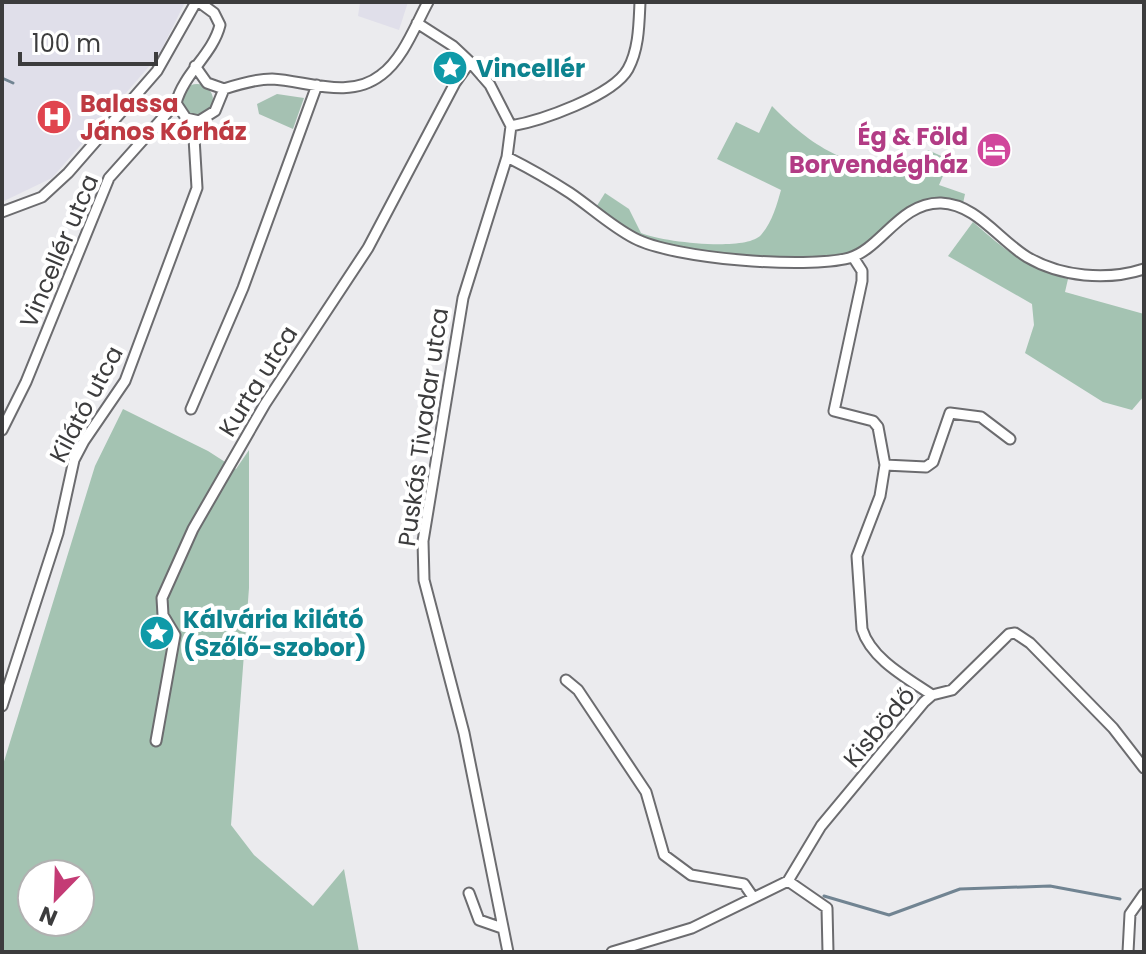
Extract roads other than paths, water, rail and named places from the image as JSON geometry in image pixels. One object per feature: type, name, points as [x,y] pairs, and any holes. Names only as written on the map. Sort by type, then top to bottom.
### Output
[{"type":"street","name":"Vincellér utca","points":[[2,430],[26,382],[109,178],[176,103],[180,89],[215,39],[220,25],[214,13],[198,2]]},
{"type":"street","points":[[2,212],[42,197],[68,173],[157,71],[198,2]]},
{"type":"street","points":[[195,66],[207,83],[224,89],[268,79],[345,89],[381,76],[392,64],[428,2]]},
{"type":"street","points":[[417,23],[453,46],[470,62],[490,85],[511,126],[543,119],[623,76],[635,51],[640,2]]},
{"type":"street","name":"Kurta utca","points":[[156,741],[175,635],[163,615],[162,598],[193,529],[265,404],[368,248],[455,83],[470,62]]},
{"type":"street","points":[[191,409],[243,288],[317,85]]},
{"type":"street","points":[[176,103],[179,112],[193,121],[206,119],[215,111],[224,89]]},
{"type":"street","name":"Kilátó utca","points":[[2,706],[58,533],[74,460],[125,381],[197,188],[193,121]]},
{"type":"street","name":"Puskás Tivadar utca","points":[[508,952],[464,733],[424,580],[423,541],[460,312],[507,157],[511,126]]},
{"type":"street","points":[[507,157],[573,195],[609,224],[666,251],[814,263],[853,257],[906,215],[939,203],[970,213],[1029,258],[1075,274],[1103,277],[1144,269]]},
{"type":"street","points":[[853,257],[862,271],[862,281],[834,411],[873,421],[878,427],[885,465],[880,496],[857,556],[862,629],[865,640],[892,667],[932,695]]},
{"type":"street","points":[[885,465],[926,467],[933,462],[950,413],[981,417],[1010,439]]},
{"type":"street","name":"Kisbödő","points":[[788,881],[821,826],[932,695],[952,690],[1009,634],[1015,633],[1030,643],[1113,728],[1144,768]]},
{"type":"street","points":[[566,680],[578,690],[646,792],[664,855],[691,875],[744,884],[753,897]]},
{"type":"street","points":[[612,952],[692,928],[788,881],[827,908],[828,952]]},
{"type":"street","points":[[469,893],[479,920],[502,928]]},
{"type":"street","points":[[1128,952],[1130,914],[1144,894]]},
{"type":"waterway","points":[[2,78],[13,83]]},
{"type":"waterway","points":[[824,896],[889,915],[960,889],[1050,886],[1120,899]]},
{"type":"place","name":"Vincellér","points":[[450,68]]},
{"type":"place","name":"Balassa János Kórház","points":[[54,117]]},
{"type":"place","name":"Ég & Föld Borvendégház","points":[[994,150]]},
{"type":"place","name":"Kálvária kilátó (Szőlő-szobor)","points":[[157,633]]}]
